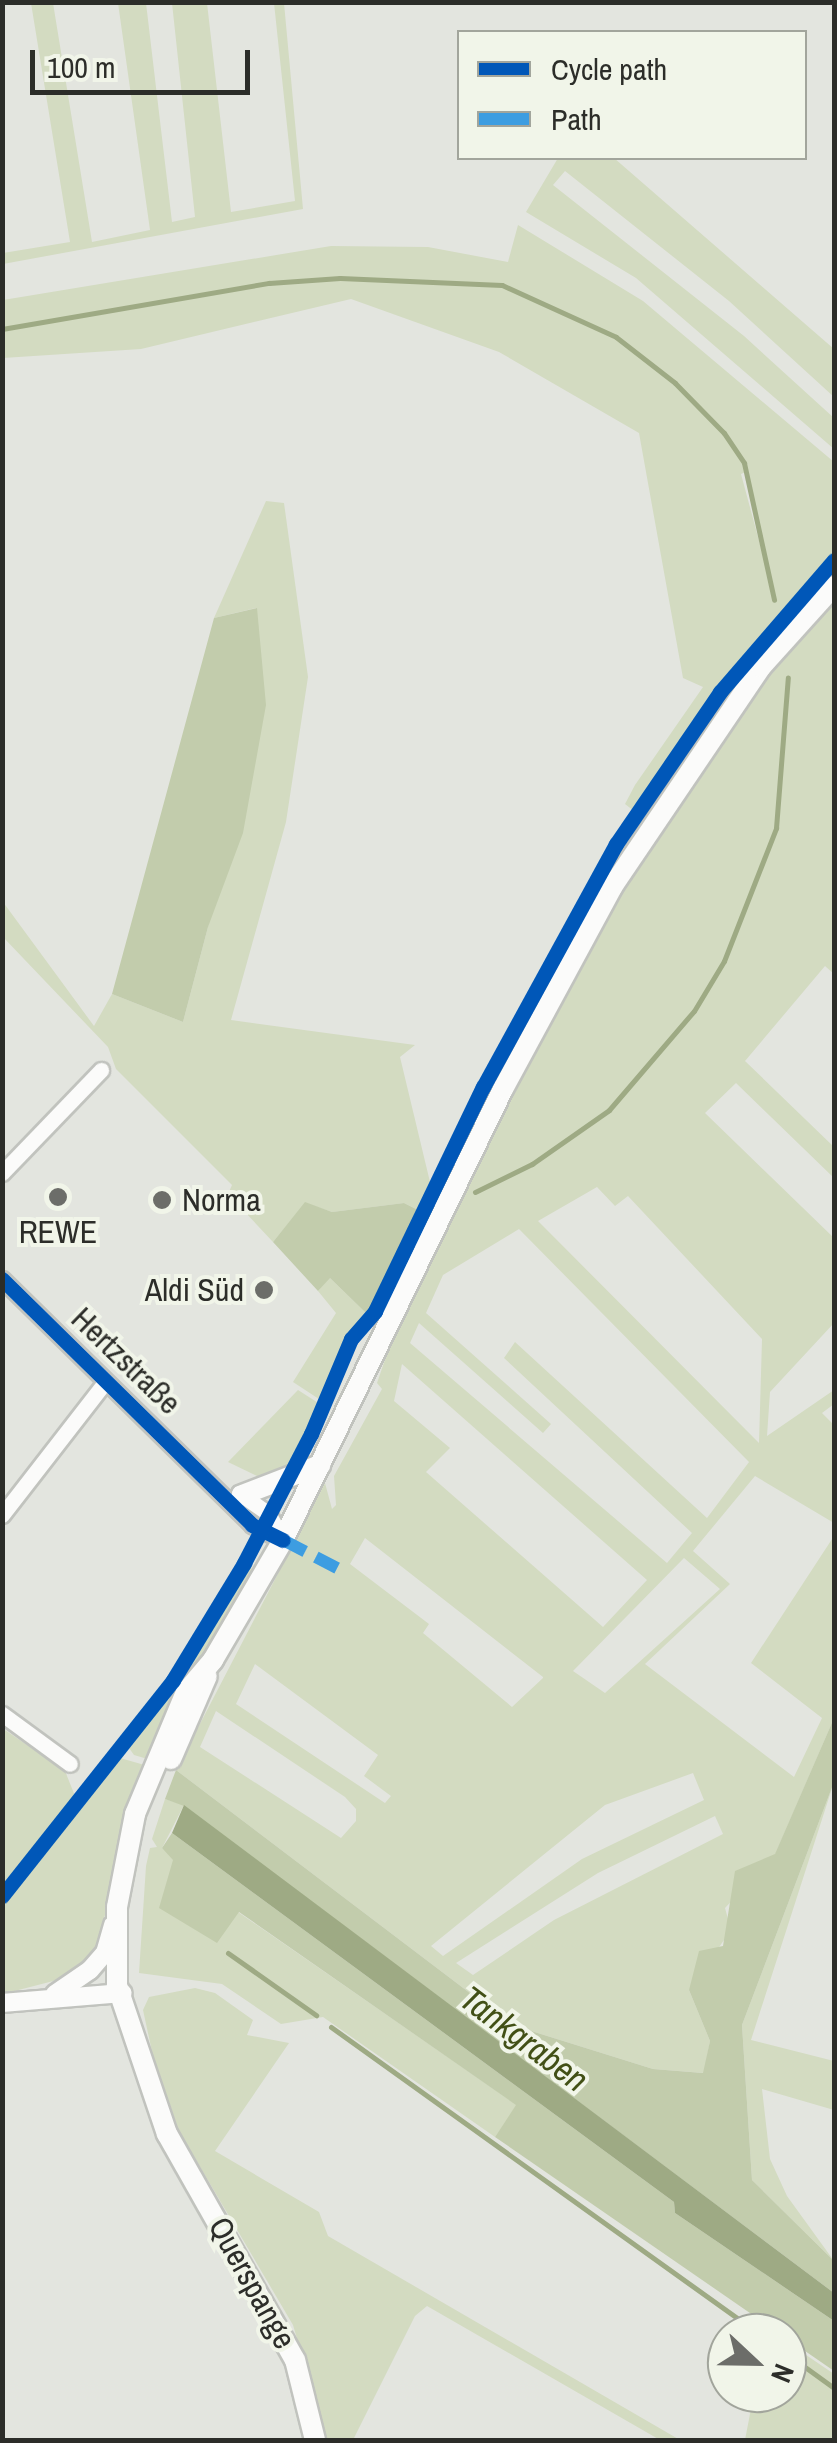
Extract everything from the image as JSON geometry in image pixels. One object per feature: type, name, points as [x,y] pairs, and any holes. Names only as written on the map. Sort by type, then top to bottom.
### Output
[{"type":"main road","points":[[124,1992],[131,1972],[136,1866],[148,1819],[213,1660],[284,1540],[503,1088],[612,887],[750,682],[834,586]]},
{"type":"main road","points":[[242,1494],[268,1490],[320,1465]]},
{"type":"main road","name":"Querspange","points":[[213,1660],[186,1692],[136,1814],[117,1910],[117,1985],[124,1992],[167,2134],[271,2308],[295,2360],[314,2440]]},
{"type":"street","points":[[2,1174],[101,1070]]},
{"type":"street","name":"Hertzstraße","points":[[2,1279],[104,1382],[212,1481],[257,1530],[284,1540]]},
{"type":"street","points":[[2,1515],[104,1382]]},
{"type":"street","name":"Hertzstraße","points":[[212,1481],[242,1494],[268,1513],[284,1540]]},
{"type":"street","points":[[2,1714],[70,1764]]},
{"type":"street","points":[[52,1996],[104,1953],[117,1910]]},
{"type":"street","points":[[2,2003],[124,1992]]},
{"type":"shaded area","points":[[31,3],[53,3],[92,242],[150,230],[118,3],[146,3],[172,222],[195,217],[172,3],[207,3],[231,212],[295,201],[274,3],[284,3],[303,209],[3,264],[3,253],[70,242]]},
{"type":"shaded area","points":[[557,160],[616,160],[834,349],[834,397],[729,301],[565,171],[553,185],[744,336],[834,418],[834,449],[636,278],[526,212]]},
{"type":"shaded area","points":[[518,225],[643,301],[834,462],[834,554],[747,651],[634,811],[625,804],[635,785],[703,687],[683,678],[639,433],[499,352],[351,299],[141,349],[3,358],[3,300],[331,246],[428,247],[508,262]],"holes":[[[748,471],[772,589],[741,474]]]},
{"type":"shaded area","points":[[266,501],[284,503],[308,677],[286,822],[231,1020],[415,1045],[400,1057],[430,1182],[418,1210],[404,1203],[332,1212],[305,1203],[273,1242],[228,1194],[232,1185],[116,1069],[108,1047],[3,937],[3,902],[94,1026],[112,994],[183,1022],[208,927],[256,608],[214,618]]},
{"type":"shaded area","points":[[834,601],[834,974],[825,966],[745,1061],[834,1147],[834,1178],[736,1083],[705,1113],[834,1238],[834,1323],[770,1392],[767,1436],[834,1390],[834,1404],[822,1413],[834,1425],[834,1523],[755,1476],[693,1551],[730,1584],[645,1664],[794,1777],[822,1718],[751,1663],[834,1536],[834,1718],[775,1855],[725,1908],[731,1930],[689,1990],[710,2041],[704,2073],[653,2069],[512,2025],[176,1770],[325,1483],[332,1509],[336,1505],[334,1476],[382,1389],[377,1383],[390,1345],[545,1027],[648,846],[766,677]],"holes":[[[597,1187],[615,1206],[628,1196],[762,1339],[759,1443],[538,1221]],[[519,1229],[749,1462],[707,1518],[515,1342],[504,1358],[692,1533],[667,1563],[410,1343],[419,1323],[543,1433],[551,1424],[426,1313],[443,1275]],[[402,1364],[647,1580],[603,1627],[426,1472],[450,1448],[394,1401]],[[365,1538],[543,1678],[512,1707],[423,1633],[429,1624],[350,1564]],[[684,1558],[720,1589],[605,1693],[573,1671]],[[255,1664],[378,1755],[364,1776],[391,1796],[385,1803],[236,1704]],[[216,1711],[345,1797],[356,1809],[356,1821],[341,1838],[200,1747]],[[693,1773],[704,1800],[582,1859],[443,1956],[431,1946],[605,1805]],[[715,1816],[723,1834],[554,1920],[473,1975],[456,1963],[598,1873]]]},
{"type":"shaded area","points":[[257,608],[266,705],[243,833],[208,927],[183,1022],[112,994],[214,618]]},
{"type":"shaded area","points":[[305,1202],[332,1212],[404,1203],[418,1210],[368,1315],[330,1278],[318,1291],[273,1242]]},
{"type":"shaded area","points":[[329,1277],[368,1315],[325,1403],[293,1382],[336,1313],[318,1291]]},
{"type":"shaded area","points":[[298,1390],[323,1406],[295,1459],[281,1472],[259,1477],[228,1462]]},
{"type":"shaded area","points":[[254,1545],[251,1572],[151,1760],[134,1755],[129,1748],[188,1663]]},
{"type":"shaded area","points":[[834,1718],[834,1782],[742,2025],[752,2180],[834,2261],[834,2293],[184,1806],[165,1799],[176,1770],[512,2025],[653,2069],[703,2073],[710,2041],[689,1990],[699,1951],[723,1946],[735,1871],[775,1854]]},
{"type":"shaded area","points":[[2,1728],[65,1771],[77,1801],[3,1884]]},
{"type":"shaded area","points":[[120,1758],[148,1766],[92,1960],[61,1979],[3,1994],[3,1905]]},
{"type":"shaded area","points":[[834,1782],[751,2040],[834,2061],[834,2110],[762,2089],[770,2159],[787,2196],[834,2261],[752,2180],[742,2025]]},
{"type":"shaded area","points":[[165,1799],[184,1805],[162,1848],[238,1912],[517,2105],[495,2137],[323,2017],[281,2024],[222,1984],[139,1973],[146,1866],[150,1848],[157,1847],[152,1839]]},
{"type":"shaded area","points":[[184,1805],[834,2293],[834,2321],[675,2213],[674,2202],[172,1833]]},
{"type":"shaded area","points":[[172,1833],[674,2202],[675,2213],[834,2321],[834,2371],[807,2352],[807,2313],[750,2313],[495,2137],[516,2105],[239,1912],[217,1943],[159,1908],[173,1860],[162,1848]]},
{"type":"shaded area","points":[[195,1988],[215,1993],[253,2020],[247,2035],[289,2043],[215,2151],[319,2212],[328,2236],[680,2440],[660,2440],[427,2306],[415,2316],[353,2440],[327,2440],[293,2325],[179,2131],[153,2056],[143,2010],[149,1997]]},
{"type":"shaded area","points":[[807,2356],[834,2374],[834,2440],[745,2440],[750,2413],[807,2413]]},
{"type":"waterway","points":[[2,329],[269,283],[340,278],[502,285],[616,337],[675,383],[724,433],[744,463],[774,600]]},
{"type":"waterway","points":[[475,1192],[532,1164],[609,1110],[694,1011],[724,961],[776,828],[788,677]]},
{"type":"waterway","points":[[228,1953],[316,2015]]},
{"type":"waterway","points":[[331,2027],[730,2313]]},
{"type":"waterway","points":[[807,2368],[834,2388]]},
{"type":"marked path","points":[[283,1540],[337,1568]]},
{"type":"cycle path","points":[[2,1896],[173,1680],[244,1563],[311,1434],[351,1339],[375,1311],[483,1087],[616,844],[720,692],[834,560]]},
{"type":"cycle path","points":[[2,1279],[252,1525],[283,1540]]},
{"type":"place","name":"REWE","points":[[58,1197]]},
{"type":"place","name":"Norma","points":[[162,1200]]},
{"type":"place","name":"Aldi Süd","points":[[264,1290]]},
{"type":"water label","name":"Tankgraben","points":[[524,2039]]}]
